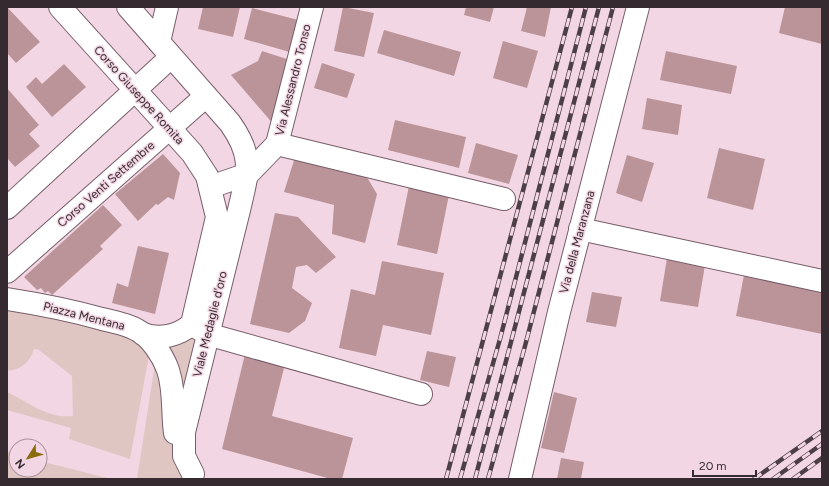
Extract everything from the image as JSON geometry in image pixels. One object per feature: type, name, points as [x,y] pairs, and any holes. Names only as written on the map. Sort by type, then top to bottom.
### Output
[{"type":"street","name":"Corso Giuseppe Romita","points":[[60,7],[204,169],[210,187]]},
{"type":"street","points":[[128,7],[230,123],[241,140],[247,156],[248,174]]},
{"type":"street","points":[[7,208],[135,90],[165,49],[167,7]]},
{"type":"street","name":"Via Alessandro Tonso","points":[[210,187],[248,174],[277,144],[312,7]]},
{"type":"street","name":"Via della Maranzana","points":[[520,479],[559,312],[638,7]]},
{"type":"street","name":"Corso Venti Settembre","points":[[7,272],[206,96]]},
{"type":"street","points":[[277,144],[504,199]]},
{"type":"street","name":"Viale Medaglie d'oro","points":[[199,329],[248,174]]},
{"type":"street","name":"Viale Medaglie d'oro","points":[[196,476],[184,456],[184,432],[217,217],[210,187]]},
{"type":"street","points":[[580,229],[822,281]]},
{"type":"street","name":"Piazza Mentana","points":[[7,299],[58,307],[127,326],[143,334],[156,348],[168,369],[174,394],[174,423],[179,452],[186,466],[196,476]]},
{"type":"street","points":[[199,329],[421,394]]},
{"type":"street","name":"Viale Medaglie d'oro","points":[[143,334],[157,338],[199,329]]},
{"type":"shaded area","points":[[7,308],[135,337],[150,350],[130,459],[69,439],[71,428],[7,410],[7,392],[46,412],[55,415],[73,416],[72,376],[39,350],[34,349],[30,358],[21,367],[7,371]]},
{"type":"shaded area","points":[[188,336],[198,340],[184,388],[180,375],[165,344]]},
{"type":"shaded area","points":[[157,351],[198,479],[137,479]]},
{"type":"shaded area","points":[[7,452],[8,478],[48,478],[48,463],[111,479],[7,479]]},
{"type":"building","points":[[7,7],[40,42],[16,63],[7,53]]},
{"type":"building","points":[[203,7],[240,7],[233,37],[198,29]]},
{"type":"building","points":[[343,7],[374,13],[364,57],[334,51]]},
{"type":"building","points":[[466,7],[494,7],[490,22],[464,15]]},
{"type":"building","points":[[527,7],[551,7],[545,37],[521,31]]},
{"type":"building","points":[[785,7],[822,7],[822,44],[779,33]]},
{"type":"building","points":[[252,8],[302,21],[293,53],[244,39]]},
{"type":"building","points":[[384,30],[461,52],[454,76],[377,53]]},
{"type":"building","points":[[503,41],[538,51],[527,88],[493,78]]},
{"type":"building","points":[[262,51],[293,61],[275,126],[231,75],[258,61]]},
{"type":"building","points":[[666,51],[737,66],[731,94],[660,80]]},
{"type":"building","points":[[322,63],[355,74],[347,98],[314,88]]},
{"type":"building","points":[[64,64],[86,87],[52,117],[26,87],[36,77],[42,84]]},
{"type":"building","points":[[7,88],[39,125],[29,134],[40,146],[15,167],[7,158]]},
{"type":"building","points":[[647,98],[682,105],[678,135],[642,129]]},
{"type":"building","points":[[395,120],[466,137],[459,168],[388,150]]},
{"type":"building","points":[[476,143],[518,155],[509,184],[468,173]]},
{"type":"building","points":[[719,148],[765,159],[753,210],[707,198]]},
{"type":"building","points":[[163,154],[180,173],[174,200],[168,197],[158,205],[156,204],[138,221],[115,194]]},
{"type":"building","points":[[296,154],[365,174],[377,194],[365,243],[332,234],[334,205],[284,192]]},
{"type":"building","points":[[627,155],[654,163],[642,202],[616,193]]},
{"type":"building","points":[[409,186],[449,195],[437,254],[397,245]]},
{"type":"building","points":[[103,205],[122,225],[100,246],[103,249],[52,295],[48,291],[45,293],[41,288],[37,290],[24,277]]},
{"type":"building","points":[[275,213],[298,217],[336,257],[316,273],[307,265],[296,267],[292,288],[312,303],[305,321],[289,333],[250,324]]},
{"type":"building","points":[[138,246],[169,253],[155,314],[112,303],[117,283],[128,287]]},
{"type":"building","points":[[667,258],[705,265],[698,307],[660,301]]},
{"type":"building","points":[[382,261],[444,273],[431,335],[383,325],[376,356],[339,348],[351,289],[375,295]]},
{"type":"building","points":[[744,275],[822,292],[822,334],[736,316]]},
{"type":"building","points":[[592,292],[622,297],[616,327],[586,322]]},
{"type":"building","points":[[246,350],[286,360],[272,416],[353,438],[342,479],[331,479],[222,449]]},
{"type":"building","points":[[427,351],[456,357],[449,387],[420,380]]},
{"type":"building","points":[[554,392],[577,398],[564,453],[541,448]]},
{"type":"building","points":[[561,458],[584,462],[581,479],[557,479]]},
{"type":"railway","points":[[446,479],[572,7]]},
{"type":"railway","points":[[460,479],[500,339],[586,7]]},
{"type":"railway","points":[[475,479],[599,7]]},
{"type":"railway","points":[[488,479],[525,346],[613,7]]},
{"type":"railway","points":[[754,479],[822,431]]},
{"type":"railway","points":[[773,479],[822,444]]},
{"type":"railway","points":[[793,479],[822,458]]}]
